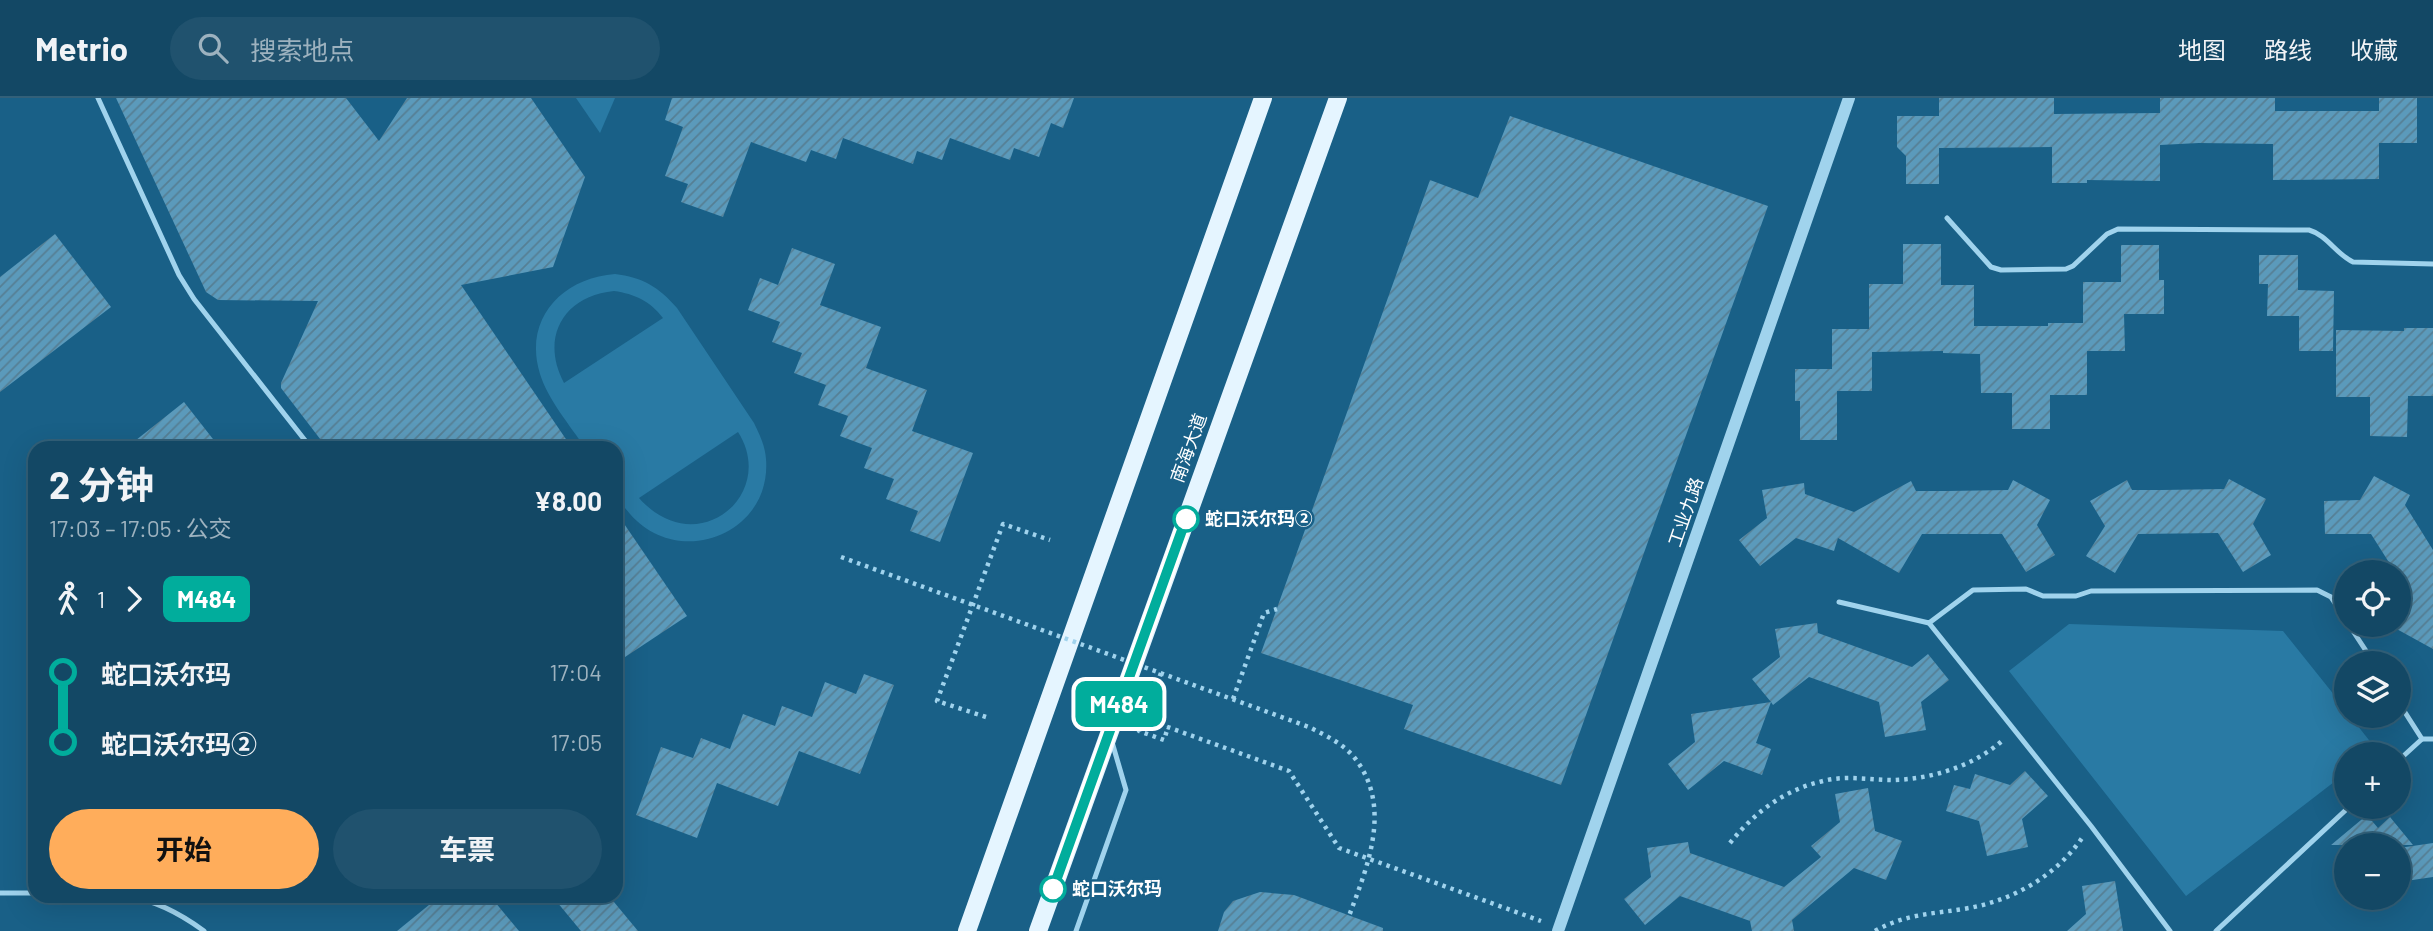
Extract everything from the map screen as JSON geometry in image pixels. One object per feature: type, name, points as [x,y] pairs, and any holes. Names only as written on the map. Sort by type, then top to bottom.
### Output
[{"type":"main road","points":[[967,931],[1263,98]]},
{"type":"main road","name":"南海大道","points":[[1038,931],[1340,98]]},
{"type":"street","name":"工业九路","points":[[1562,930],[1849,98]]},
{"type":"lane","points":[[97,98],[179,275],[194,299],[306,441]]},
{"type":"lane","points":[[1947,218],[1991,267],[2001,270],[2066,269],[2073,266],[2107,234],[2118,229],[2309,230],[2318,232],[2344,258],[2353,262],[2433,264]]},
{"type":"lane","points":[[1929,623],[1973,590],[2026,589],[2043,596],[2076,596],[2091,591],[2318,590],[2334,602]]},
{"type":"lane","points":[[1839,602],[1929,623],[2091,826],[2170,931]]},
{"type":"lane","points":[[2411,721],[2422,738]]},
{"type":"lane","points":[[1076,931],[1126,790],[1109,732]]},
{"type":"lane","points":[[2411,749],[2422,738],[2433,739]]},
{"type":"lane","points":[[2216,931],[2336,819]]},
{"type":"lane","points":[[0,892],[28,892]]},
{"type":"lane","points":[[155,903],[179,913],[204,931]]},
{"type":"path","points":[[986,717],[937,701],[1003,524],[1050,540]]},
{"type":"path","points":[[841,557],[1310,727],[1335,740],[1353,757],[1372,793],[1375,832],[1366,872],[1349,916]]},
{"type":"path","points":[[1233,699],[1264,613],[1277,609]]},
{"type":"path","points":[[1161,673],[1139,731],[1164,740],[1168,727]]},
{"type":"path","points":[[1151,721],[1289,771],[1339,848],[1562,930]]},
{"type":"path","points":[[1730,843],[1762,809],[1802,788],[1847,778],[1893,780],[1937,774],[1979,757],[2014,730]]},
{"type":"path","points":[[1875,931],[1921,913],[1987,904],[2028,888],[2063,861],[2091,826]]},
{"type":"shaded area","points":[[576,98],[615,98],[600,133]]},
{"type":"shaded area","points":[[615,274],[649,284],[664,294],[677,308],[754,423],[766,459],[764,485],[754,507],[739,524],[719,536],[696,541],[673,540],[650,531],[623,505],[623,441],[580,441],[554,403],[540,374],[536,354],[537,336],[542,319],[551,305],[563,293],[596,277]],"holes":[[[614,291],[629,294],[653,307],[663,318],[564,383],[557,366],[556,335],[569,310],[596,295]],[[738,432],[748,455],[748,478],[740,497],[725,513],[706,522],[685,524],[662,516],[639,498]]]},
{"type":"shaded area","points":[[2069,624],[2283,631],[2334,695],[2334,728],[2359,728],[2370,742],[2334,742],[2334,782],[2186,896],[2009,671]]},
{"type":"building","points":[[116,98],[346,98],[379,141],[407,98],[531,98],[585,177],[553,267],[461,285],[567,441],[322,441],[281,388],[318,301],[218,300],[206,292]]},
{"type":"building","points":[[672,98],[1074,98],[1063,128],[1051,123],[1039,157],[1014,148],[1010,160],[950,138],[942,160],[917,151],[913,164],[843,138],[836,159],[811,150],[806,162],[751,142],[723,217],[681,202],[688,184],[665,176],[683,127],[665,120]]},
{"type":"building","points":[[1939,98],[2054,98],[2054,114],[2160,113],[2160,98],[2275,98],[2275,111],[2379,111],[2379,98],[2417,98],[2417,143],[2379,143],[2379,179],[2273,180],[2273,144],[2199,143],[2160,145],[2160,181],[2087,180],[2087,183],[2052,183],[2052,147],[1939,148],[1939,184],[1906,184],[1906,156],[1897,147],[1897,116],[1939,116]]},
{"type":"building","points":[[1510,116],[1768,206],[1561,785],[1404,729],[1413,705],[1261,653],[1430,180],[1478,198]]},
{"type":"building","points":[[55,234],[111,307],[0,392],[0,277]]},
{"type":"building","points":[[1903,244],[1941,244],[1941,285],[1974,285],[1974,326],[2083,323],[2083,282],[2121,282],[2121,245],[2159,245],[2159,280],[2164,280],[2164,314],[2124,314],[2125,351],[2087,351],[2087,395],[2050,395],[2050,429],[2012,429],[2012,393],[1981,393],[1980,354],[1943,351],[1872,352],[1872,391],[1837,391],[1837,440],[1800,440],[1800,401],[1795,401],[1795,369],[1832,369],[1832,329],[1869,329],[1869,284],[1903,284]]},
{"type":"building","points":[[792,248],[835,264],[820,305],[881,327],[866,368],[927,390],[912,431],[973,453],[940,542],[910,531],[918,511],[886,499],[894,479],[864,468],[872,448],[840,436],[848,416],[818,405],[826,385],[794,373],[802,353],[772,342],[780,322],[748,310],[760,278],[778,285]]},
{"type":"building","points":[[2259,255],[2298,255],[2298,290],[2334,291],[2333,351],[2299,351],[2299,316],[2267,316],[2268,284],[2259,284]]},
{"type":"building","points":[[2404,328],[2433,328],[2433,396],[2408,396],[2407,437],[2370,436],[2370,397],[2336,397],[2336,330],[2404,331]]},
{"type":"building","points":[[184,402],[215,441],[135,441]]},
{"type":"building","points":[[2374,476],[2410,495],[2405,505],[2433,550],[2433,649],[2411,637],[2411,560],[2387,560],[2371,534],[2325,534],[2324,501],[2360,500]]},
{"type":"building","points":[[2229,479],[2266,499],[2253,524],[2271,555],[2243,572],[2218,533],[2138,534],[2115,573],[2086,556],[2105,526],[2090,501],[2127,480],[2132,490],[2162,490],[2224,489]]},
{"type":"building","points":[[2013,480],[2050,500],[2037,525],[2055,555],[2026,572],[2002,534],[1922,534],[1899,573],[1838,538],[1834,551],[1796,538],[1760,566],[1739,540],[1767,518],[1762,490],[1804,483],[1805,494],[1854,512],[1911,481],[1916,491],[1946,491],[2008,490]]},
{"type":"building","points":[[623,522],[687,616],[623,658]]},
{"type":"building","points":[[1817,623],[1818,633],[1912,667],[1928,654],[1949,680],[1921,702],[1926,730],[1885,737],[1879,702],[1809,677],[1773,705],[1752,679],[1780,657],[1775,629]]},
{"type":"building","points":[[864,674],[894,685],[860,774],[799,751],[778,806],[717,783],[697,838],[636,815],[661,747],[693,758],[701,738],[730,749],[743,714],[775,726],[782,706],[812,717],[825,682],[856,694]]},
{"type":"building","points":[[1771,702],[1756,743],[1771,749],[1762,775],[1724,761],[1688,790],[1668,764],[1695,742],[1691,714]]},
{"type":"building","points":[[2025,771],[2048,796],[2022,819],[2028,847],[1987,856],[1979,821],[1946,811],[1954,785],[1970,789],[1975,774],[2010,785]]},
{"type":"building","points":[[1868,788],[1875,831],[1902,841],[1886,880],[1854,868],[1792,920],[1794,931],[1752,931],[1750,921],[1680,896],[1645,925],[1624,899],[1651,877],[1647,848],[1688,842],[1690,853],[1784,887],[1821,857],[1811,846],[1840,822],[1835,794]]},
{"type":"building","points":[[2362,819],[2370,819],[2378,828],[2388,819],[2392,819],[2403,833],[2345,833]]},
{"type":"building","points":[[2433,843],[2433,877],[2411,880],[2411,846]]},
{"type":"building","points":[[2115,881],[2123,931],[2067,931],[2086,914],[2082,886]]},
{"type":"building","points":[[1260,892],[1294,895],[1383,928],[1383,931],[1218,931],[1224,912],[1233,901]]},
{"type":"building","points":[[431,903],[496,903],[519,931],[397,931]]},
{"type":"building","points":[[558,903],[615,903],[638,931],[581,931]]},
{"type":"bus line","name":"M484","points":[[1053,889],[1186,519]]},
{"type":"place","name":"蛇口沃尔玛②","points":[[1186,519]]},
{"type":"place","name":"蛇口沃尔玛","points":[[1053,889]]}]
